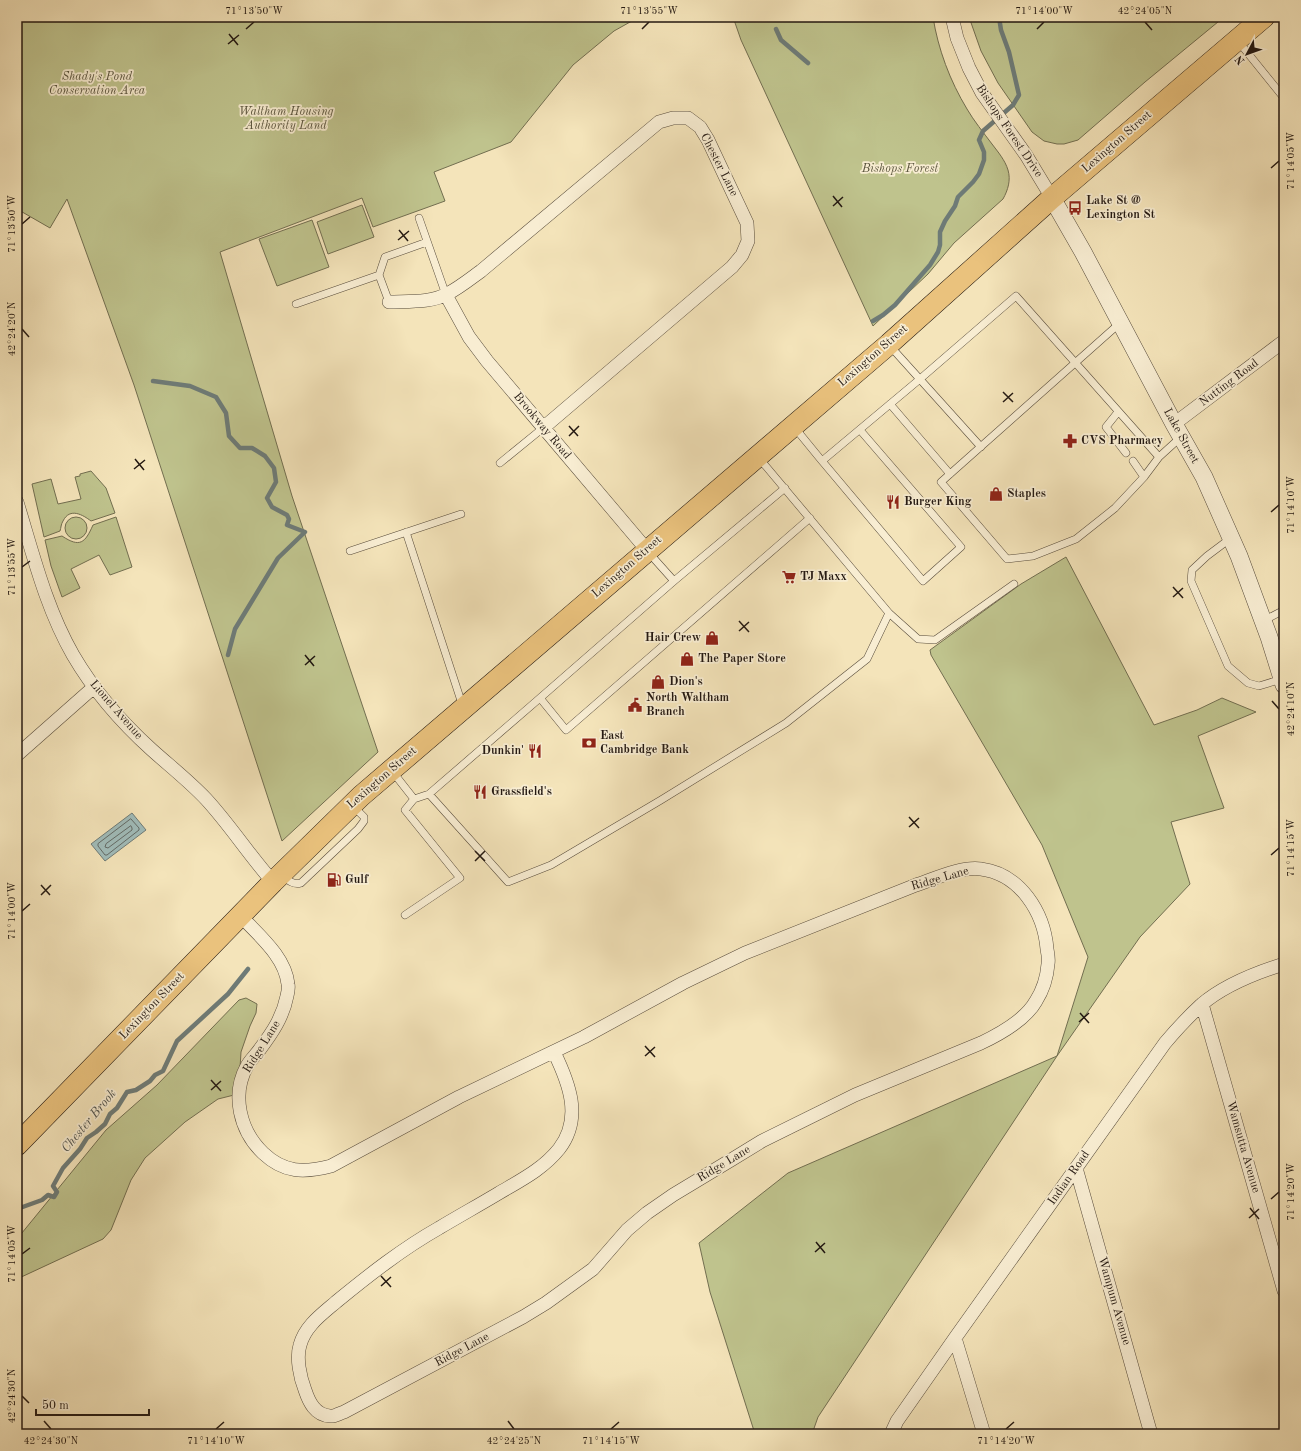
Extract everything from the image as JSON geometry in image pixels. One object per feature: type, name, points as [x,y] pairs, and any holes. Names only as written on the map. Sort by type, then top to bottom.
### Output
[{"type":"main road","name":"Lexington Street","points":[[17,1145],[240,915],[352,804],[390,769],[464,709],[888,344],[1052,198],[1264,17]]},
{"type":"street","name":"Bishops Forest Drive","points":[[952,17],[957,38],[969,68],[982,93],[1030,161],[1052,198]]},
{"type":"street","name":"Chester Lane","points":[[446,295],[481,271],[659,122],[673,118],[688,118],[700,127],[708,140],[747,223],[748,241],[742,255],[732,266],[543,428]]},
{"type":"street","name":"Lake Street","points":[[1052,198],[1121,323],[1177,431],[1204,478],[1231,538],[1263,621],[1283,682]]},
{"type":"street","points":[[389,302],[431,299],[446,295]]},
{"type":"street","name":"Brookway Road","points":[[446,295],[477,349],[647,550]]},
{"type":"street","name":"Nutting Road","points":[[1177,431],[1284,341]]},
{"type":"street","name":"Lionel Avenue","points":[[17,502],[43,589],[57,623],[73,655],[94,687],[129,728],[207,800],[256,863],[277,878]]},
{"type":"street","points":[[17,755],[94,687]]},
{"type":"street","name":"Ridge Lane","points":[[240,915],[269,946],[284,966],[289,985],[286,1004],[277,1026],[247,1067],[240,1088],[239,1109],[245,1129],[255,1145],[269,1158],[284,1166],[300,1171],[314,1170],[330,1166],[459,1097],[614,1022],[683,983],[744,953],[916,885],[962,870],[980,868],[996,872],[1013,882],[1024,892],[1033,904],[1041,922],[1046,941],[1048,962],[1045,982],[1036,1002],[1019,1020],[1001,1034],[855,1095],[762,1142],[673,1194],[647,1213],[626,1230],[593,1269],[529,1314],[344,1412],[331,1417],[320,1414],[311,1405],[304,1389],[299,1365],[300,1346],[307,1330],[318,1317],[359,1283],[397,1255],[437,1229],[531,1175],[546,1164],[560,1148],[568,1133],[572,1114],[571,1094],[564,1073],[554,1052]]},
{"type":"street","name":"Indian Road","points":[[890,1434],[897,1421],[955,1338],[1165,1043],[1202,1004],[1237,982],[1257,973],[1284,964]]},
{"type":"street","name":"Wamsutta Avenue","points":[[1202,1004],[1284,1291]]},
{"type":"street","name":"Wampum Avenue","points":[[1076,1168],[1151,1434]]},
{"type":"street","points":[[955,1338],[984,1434]]},
{"type":"lane","points":[[1237,40],[1284,98]]},
{"type":"lane","points":[[419,218],[446,295]]},
{"type":"lane","points":[[389,302],[379,275],[385,257],[427,242]]},
{"type":"lane","points":[[296,304],[379,275]]},
{"type":"lane","points":[[822,461],[1016,296],[1159,457]]},
{"type":"lane","points":[[1121,323],[941,482],[1007,559],[1033,556],[1076,539],[1115,508],[1144,477],[1177,431]]},
{"type":"lane","points":[[888,344],[981,447]]},
{"type":"lane","points":[[890,404],[950,474]]},
{"type":"lane","points":[[1118,412],[1106,427],[1126,452]]},
{"type":"lane","points":[[792,426],[923,581],[960,547],[860,430]]},
{"type":"lane","points":[[500,464],[543,428]]},
{"type":"lane","points":[[757,456],[889,614],[918,639],[935,640],[1014,584]]},
{"type":"lane","points":[[1133,461],[1144,477]]},
{"type":"lane","points":[[405,915],[460,878],[405,810],[414,799],[429,794],[674,581],[784,488]]},
{"type":"lane","points":[[350,550],[461,514]]},
{"type":"lane","points":[[540,698],[566,730],[810,518]]},
{"type":"lane","points":[[406,532],[464,709]]},
{"type":"lane","points":[[1231,538],[1207,556],[1192,570],[1191,581],[1228,666],[1248,683],[1259,686],[1283,682]]},
{"type":"lane","points":[[647,550],[674,581]]},
{"type":"lane","points":[[1263,621],[1284,610]]},
{"type":"lane","points":[[429,794],[508,882],[551,865],[661,800],[786,723],[867,659],[889,614]]},
{"type":"lane","points":[[390,769],[414,799]]},
{"type":"green space","points":[[17,17],[639,17],[614,31],[573,65],[511,142],[434,172],[445,201],[373,227],[362,198],[220,252],[292,496],[378,752],[282,841],[134,385],[67,199],[50,228],[17,209]]},
{"type":"green space","name":"Bishops Forest","points":[[733,17],[933,17],[941,53],[955,87],[970,113],[1007,166],[1009,181],[1008,189],[1003,199],[954,243],[928,274],[873,326],[741,40]]},
{"type":"green space","points":[[969,17],[1224,17],[1078,140],[1064,144],[1057,144],[1044,141],[1032,132],[998,83],[981,51]]},
{"type":"green space","points":[[362,205],[374,237],[328,254],[317,222]]},
{"type":"green space","points":[[312,220],[329,267],[277,286],[259,239]]},
{"type":"green space","points":[[91,471],[106,488],[115,513],[91,521],[84,516],[73,513],[69,514],[62,522],[60,531],[44,537],[32,484],[51,479],[58,504],[81,499],[75,477]]},
{"type":"green space","points":[[72,517],[80,517],[87,524],[87,532],[80,539],[72,539],[65,532],[65,524]]},
{"type":"green space","points":[[116,517],[132,567],[110,575],[99,555],[71,569],[80,588],[62,597],[51,566],[45,540],[62,536],[68,540],[78,543],[84,540],[93,525]]},
{"type":"green space","points":[[1066,557],[1154,725],[1197,710],[1222,698],[1256,712],[1198,736],[1224,808],[1171,822],[1190,884],[1140,937],[1057,1056],[1088,957],[1042,845],[931,655],[930,650],[1021,584]]},
{"type":"green space","points":[[246,998],[257,1004],[256,1013],[241,1052],[239,1084],[234,1095],[218,1099],[185,1122],[145,1158],[131,1180],[111,1230],[103,1239],[17,1279],[17,1239],[106,1130],[157,1085],[239,1000]]},
{"type":"green space","points":[[1057,1056],[818,1417],[812,1434],[755,1434],[710,1292],[699,1243],[788,1173]]},
{"type":"water","points":[[132,813],[146,830],[105,861],[91,844]]},
{"type":"waterway","name":"Chester Brook","points":[[873,321],[895,305],[930,265],[938,252],[940,245],[940,232],[945,221],[955,206],[958,197],[979,174],[984,160],[984,152],[979,140],[983,131],[1013,105],[1019,95],[1009,52],[1001,30],[999,17]]},
{"type":"waterway","points":[[776,29],[781,40],[808,63]]},
{"type":"waterway","points":[[153,381],[190,386],[216,397],[226,413],[229,436],[240,448],[252,448],[265,456],[274,468],[276,482],[267,498],[272,507],[287,515],[289,519],[287,525],[305,532],[278,558],[235,629],[228,655]]},
{"type":"waterway","name":"Chester Brook","points":[[17,1209],[42,1200],[48,1195],[54,1197],[57,1192],[53,1186],[63,1168],[80,1149],[87,1138],[105,1124],[110,1114],[117,1108],[127,1092],[136,1090],[150,1081],[155,1075],[163,1071],[177,1041],[228,994],[248,969]]},
{"type":"place","name":"Lake St @ Lexington St","points":[[1075,208]]},
{"type":"place","name":"CVS Pharmacy","points":[[1070,441]]},
{"type":"place","name":"Staples","points":[[996,494]]},
{"type":"place","name":"Burger King","points":[[893,502]]},
{"type":"place","name":"TJ Maxx","points":[[789,577]]},
{"type":"place","name":"Hair Crew","points":[[712,638]]},
{"type":"place","name":"The Paper Store","points":[[687,659]]},
{"type":"place","name":"Dion's","points":[[658,682]]},
{"type":"place","name":"North Waltham Branch","points":[[635,705]]},
{"type":"place","name":"East Cambridge Bank","points":[[589,743]]},
{"type":"place","name":"Dunkin'","points":[[535,751]]},
{"type":"place","name":"Grassfield's","points":[[480,792]]},
{"type":"place","name":"Gulf","points":[[334,880]]},
{"type":"park label","name":"Shady's Pond Conservation Area","points":[[97,84]]},
{"type":"park label","name":"Waltham Housing Authority Land","points":[[286,119]]}]
